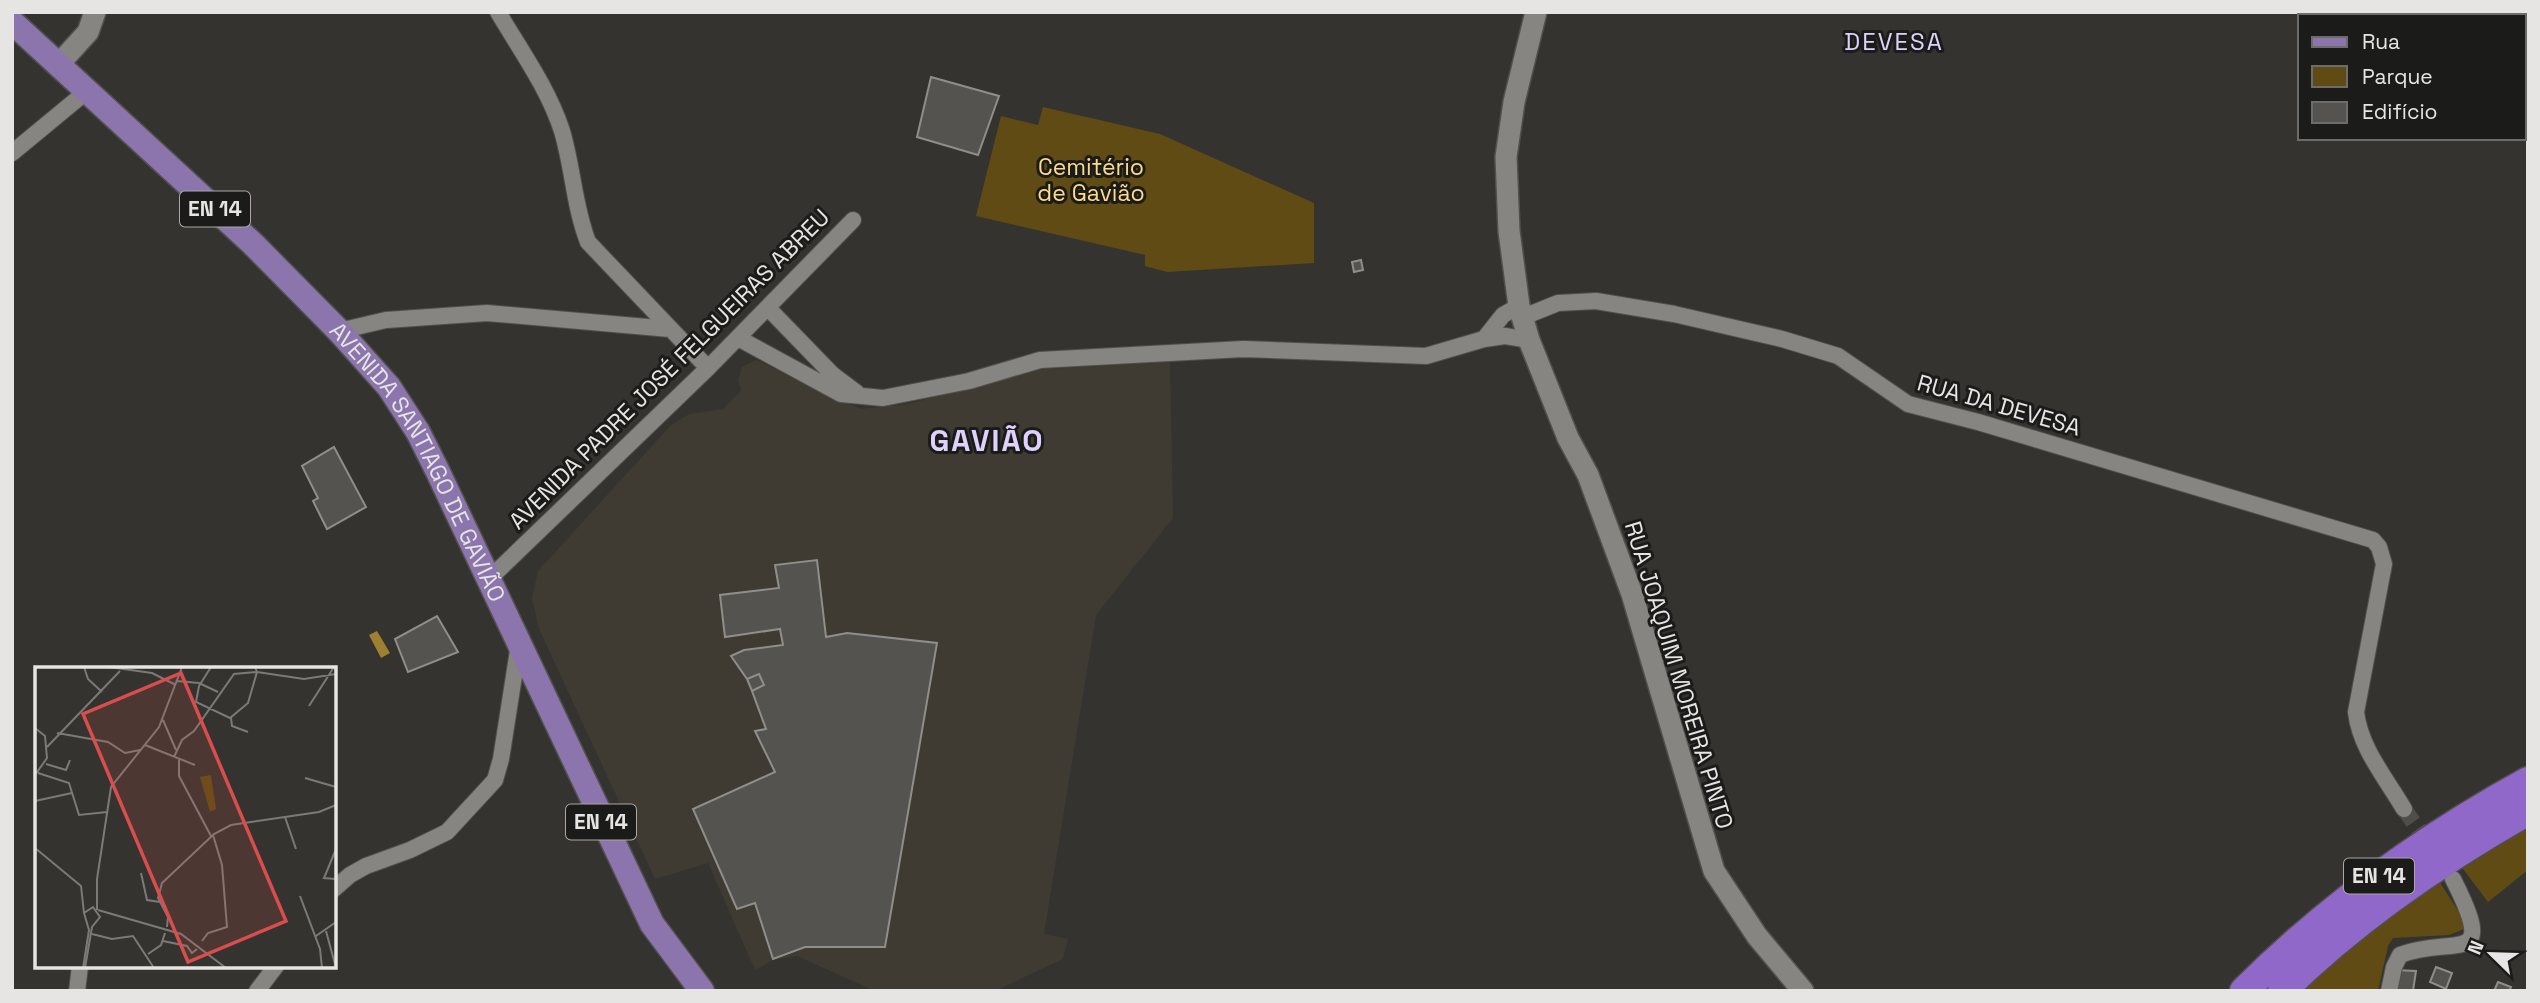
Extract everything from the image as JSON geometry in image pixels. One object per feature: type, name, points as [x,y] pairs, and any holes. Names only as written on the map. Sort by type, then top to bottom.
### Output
[{"type":"highway","name":"EN 14","points":[[2244,991],[2330,912],[2415,849],[2528,780]]},
{"type":"highway","name":"EN 14","points":[[2282,991],[2347,933],[2429,872],[2528,811]]},
{"type":"main road","name":"AVENIDA SANTIAGO DE GAVIÃO","points":[[12,22],[253,244],[339,331],[389,387],[418,432],[652,924],[702,991]]},
{"type":"street","points":[[60,64],[88,33],[95,12]]},
{"type":"street","points":[[498,12],[551,100],[573,177],[578,216],[588,242],[708,368]]},
{"type":"street","name":"RUA JOAQUIM MOREIRA PINTO","points":[[1536,12],[1514,102],[1506,158],[1509,231],[1521,311],[1529,340],[1568,438],[1588,475],[1632,594],[1707,853],[1728,895],[1757,936],[1803,991]]},
{"type":"street","points":[[12,153],[87,91]]},
{"type":"street","name":"AVENIDA PADRE JOSÉ FELGUEIRAS ABREU","points":[[488,580],[708,368],[853,220]]},
{"type":"street","name":"RUA DA DEVESA","points":[[1484,339],[1503,315],[1558,303],[1596,301],[1674,314],[1821,349],[1846,360],[1895,397],[1922,410],[1978,422],[2373,540],[2379,547],[2384,564],[2356,712],[2357,722],[2363,741],[2404,808]]},
{"type":"street","points":[[768,308],[833,375],[865,398]]},
{"type":"street","points":[[339,331],[386,320],[487,313],[670,329]]},
{"type":"street","points":[[738,338],[824,386],[841,394],[865,398],[884,398],[969,381],[1040,360],[1243,349],[1426,356],[1484,339],[1505,337],[1529,340]]},
{"type":"street","points":[[336,887],[366,866],[410,850],[447,832],[495,780],[501,759],[511,677],[519,644]]},
{"type":"street","points":[[2389,991],[2394,967],[2400,955],[2455,947],[2471,936],[2473,929],[2470,914],[2453,879]]},
{"type":"street","points":[[77,991],[80,968]]},
{"type":"street","points":[[257,991],[274,968]]},
{"type":"shaded area","points":[[756,360],[861,409],[909,404],[1029,370],[1170,362],[1173,518],[1096,615],[1044,934],[1068,939],[1063,959],[995,991],[875,991],[797,956],[773,960],[755,970],[708,863],[655,879],[539,629],[532,598],[538,571],[671,425],[689,414],[723,409],[741,390],[738,380],[742,367]]},
{"type":"shaded area","points":[[377,631],[390,653],[381,658],[369,635]]},
{"type":"green space","name":"Cemitério de Gavião","points":[[1043,107],[1160,134],[1314,203],[1314,263],[1167,272],[1145,266],[1145,255],[976,216],[1001,116],[1038,125]]},
{"type":"green space","points":[[2528,823],[2528,870],[2488,902],[2460,865]]},
{"type":"green space","points":[[2437,878],[2464,920],[2464,929],[2449,935],[2393,938],[2388,946],[2378,991],[2294,991]]},
{"type":"building","points":[[931,77],[999,96],[978,155],[917,137]]},
{"type":"building","points":[[1361,260],[1363,270],[1354,272],[1352,262]]},
{"type":"building","points":[[334,447],[366,507],[327,529],[313,501],[318,498],[302,466]]},
{"type":"building","points":[[817,560],[826,637],[847,633],[937,643],[885,947],[805,947],[773,959],[755,903],[737,909],[693,809],[775,772],[755,731],[766,729],[752,691],[764,685],[759,674],[747,679],[731,656],[744,650],[783,645],[780,629],[725,637],[720,595],[779,588],[775,565]]},
{"type":"building","points":[[437,616],[458,652],[408,672],[395,639]]},
{"type":"building","points":[[759,674],[764,685],[752,691],[747,679]]},
{"type":"building","points":[[2436,967],[2452,973],[2446,989],[2430,982]]},
{"type":"building","points":[[2396,970],[2416,971],[2413,991],[2394,991]]},
{"type":"building","points":[[2498,982],[2511,987],[2509,991],[2494,991]]},
{"type":"tunnel","points":[[2404,809],[2431,847]]},
{"type":"district","name":"DEVESA","points":[[1894,42]]},
{"type":"district","name":"GAVIÃO","points":[[987,441]]}]
